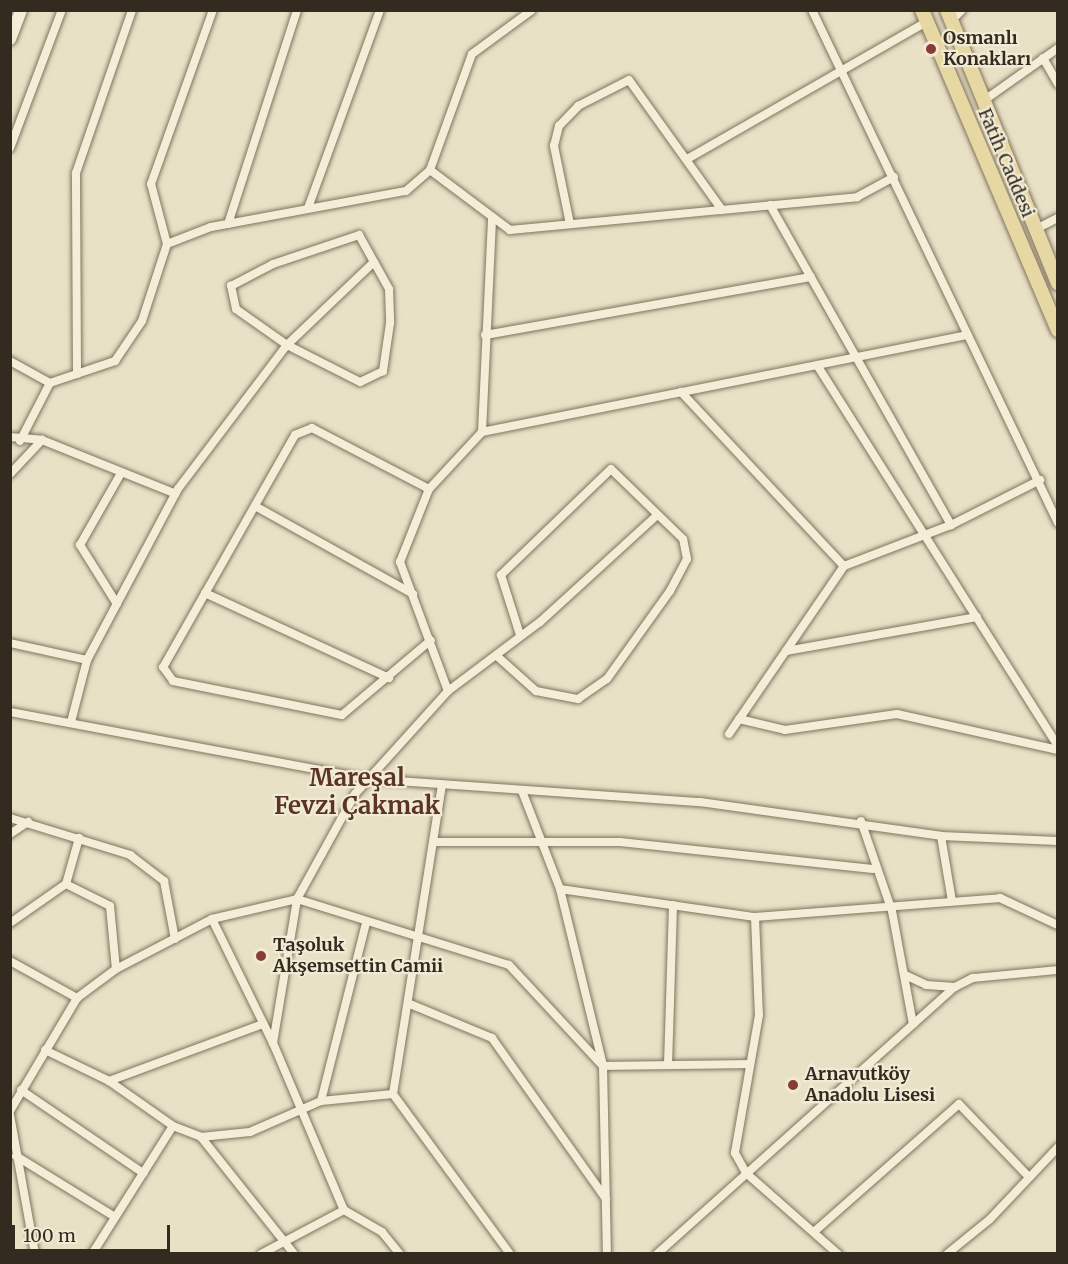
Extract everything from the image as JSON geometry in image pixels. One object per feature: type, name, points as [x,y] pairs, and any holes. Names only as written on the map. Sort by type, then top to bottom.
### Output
[{"type":"main road","points":[[10,39],[21,10]]},
{"type":"main road","name":"Fatih Caddesi","points":[[954,14],[1036,229],[1053,262],[1058,284]]},
{"type":"main road","name":"Fatih Caddesi","points":[[924,16],[1058,330]]},
{"type":"street","points":[[10,148],[62,10]]},
{"type":"street","points":[[77,374],[76,173],[132,10]]},
{"type":"street","points":[[20,441],[51,383],[115,361],[142,321],[167,244],[151,184],[213,10]]},
{"type":"street","points":[[228,224],[297,10]]},
{"type":"street","points":[[308,208],[380,10]]},
{"type":"street","points":[[167,244],[228,224],[406,191],[430,170],[471,54],[532,10]]},
{"type":"street","points":[[812,10],[838,70],[894,177],[966,335],[1040,480],[1058,523]]},
{"type":"street","points":[[689,158],[924,16]]},
{"type":"street","points":[[986,99],[1058,48]]},
{"type":"street","points":[[1043,58],[1058,84]]},
{"type":"street","points":[[570,224],[554,146],[559,126],[578,106],[629,80],[689,158],[722,210]]},
{"type":"street","points":[[430,170],[510,230],[857,197],[894,177]]},
{"type":"street","points":[[770,205],[951,525]]},
{"type":"street","points":[[482,432],[492,217]]},
{"type":"street","points":[[1036,229],[1058,218]]},
{"type":"street","points":[[359,235],[375,262],[389,289],[390,323],[383,371],[360,382],[287,345],[236,309],[231,286],[273,264],[359,235]]},
{"type":"street","points":[[71,722],[87,660],[176,495],[287,345],[375,262]]},
{"type":"street","points":[[485,335],[811,277]]},
{"type":"street","points":[[448,691],[431,640],[400,562],[429,489],[482,432],[966,335]]},
{"type":"street","points":[[10,361],[51,383]]},
{"type":"street","points":[[817,365],[1058,748]]},
{"type":"street","points":[[681,392],[844,566]]},
{"type":"street","points":[[429,489],[312,428],[295,435],[162,667],[173,681],[342,715],[389,678],[431,640]]},
{"type":"street","points":[[10,437],[20,441],[42,440],[176,495]]},
{"type":"street","points":[[10,474],[42,440]]},
{"type":"street","points":[[498,657],[536,691],[555,698],[578,699],[607,679],[670,591],[687,559],[683,539],[610,470],[501,576],[520,635]]},
{"type":"street","points":[[117,604],[80,545],[121,473]]},
{"type":"street","points":[[729,734],[844,566],[951,525],[1040,480]]},
{"type":"street","points":[[255,506],[412,594]]},
{"type":"street","points":[[273,1043],[297,899],[369,779],[448,691],[498,657],[657,515]]},
{"type":"street","points":[[205,593],[389,678]]},
{"type":"street","points":[[786,651],[977,617]]},
{"type":"street","points":[[10,643],[87,660]]},
{"type":"street","points":[[10,712],[369,779],[442,786],[700,802],[861,821],[940,836],[1058,841]]},
{"type":"street","points":[[739,719],[785,730],[897,714],[1058,748]]},
{"type":"street","points":[[442,786],[410,1004],[393,1094],[510,1254]]},
{"type":"street","points":[[522,791],[538,842],[560,889],[603,1066],[607,1254]]},
{"type":"street","points":[[10,818],[130,855],[164,881],[175,939]]},
{"type":"street","points":[[861,821],[873,869],[892,911],[912,1024]]},
{"type":"street","points":[[10,834],[28,822]]},
{"type":"street","points":[[940,836],[952,901]]},
{"type":"street","points":[[10,923],[66,885],[79,838]]},
{"type":"street","points":[[434,842],[620,842],[873,869]]},
{"type":"street","points":[[66,885],[110,906],[116,969]]},
{"type":"street","points":[[560,889],[755,917],[892,911],[952,901],[1000,898],[1058,925]]},
{"type":"street","points":[[35,1254],[14,1177],[16,1156],[10,1113],[21,1090],[77,998],[116,969],[212,919],[297,899],[366,923],[509,965],[603,1066],[750,1064]]},
{"type":"street","points":[[668,1065],[673,905]]},
{"type":"street","points":[[755,917],[759,1015],[735,1153],[746,1173],[815,1231],[838,1254]]},
{"type":"street","points":[[212,919],[273,1043],[344,1210],[382,1232],[400,1254]]},
{"type":"street","points":[[321,1101],[366,923]]},
{"type":"street","points":[[10,961],[77,998]]},
{"type":"street","points":[[657,1254],[955,987],[973,978],[1058,970]]},
{"type":"street","points":[[905,975],[926,985],[955,987]]},
{"type":"street","points":[[410,1004],[492,1038],[606,1199]]},
{"type":"street","points":[[109,1081],[263,1024]]},
{"type":"street","points":[[45,1050],[109,1081],[173,1126],[201,1137],[249,1132],[303,1111],[321,1101],[393,1094]]},
{"type":"street","points":[[21,1090],[143,1173]]},
{"type":"street","points":[[815,1231],[959,1104],[1029,1177]]},
{"type":"street","points":[[92,1254],[173,1126]]},
{"type":"street","points":[[201,1137],[287,1240],[294,1254]]},
{"type":"street","points":[[947,1254],[1058,1147]]},
{"type":"street","points":[[16,1156],[115,1217]]},
{"type":"street","points":[[261,1254],[344,1210]]},
{"type":"place","name":"Osmanlı Konakları","points":[[931,49]]},
{"type":"place","name":"Taşoluk Akşemsettin Camii","points":[[261,956]]},
{"type":"place","name":"Arnavutköy Anadolu Lisesi","points":[[793,1085]]},
{"type":"district","name":"Mareşal Fevzi Çakmak","points":[[357,792]]}]
